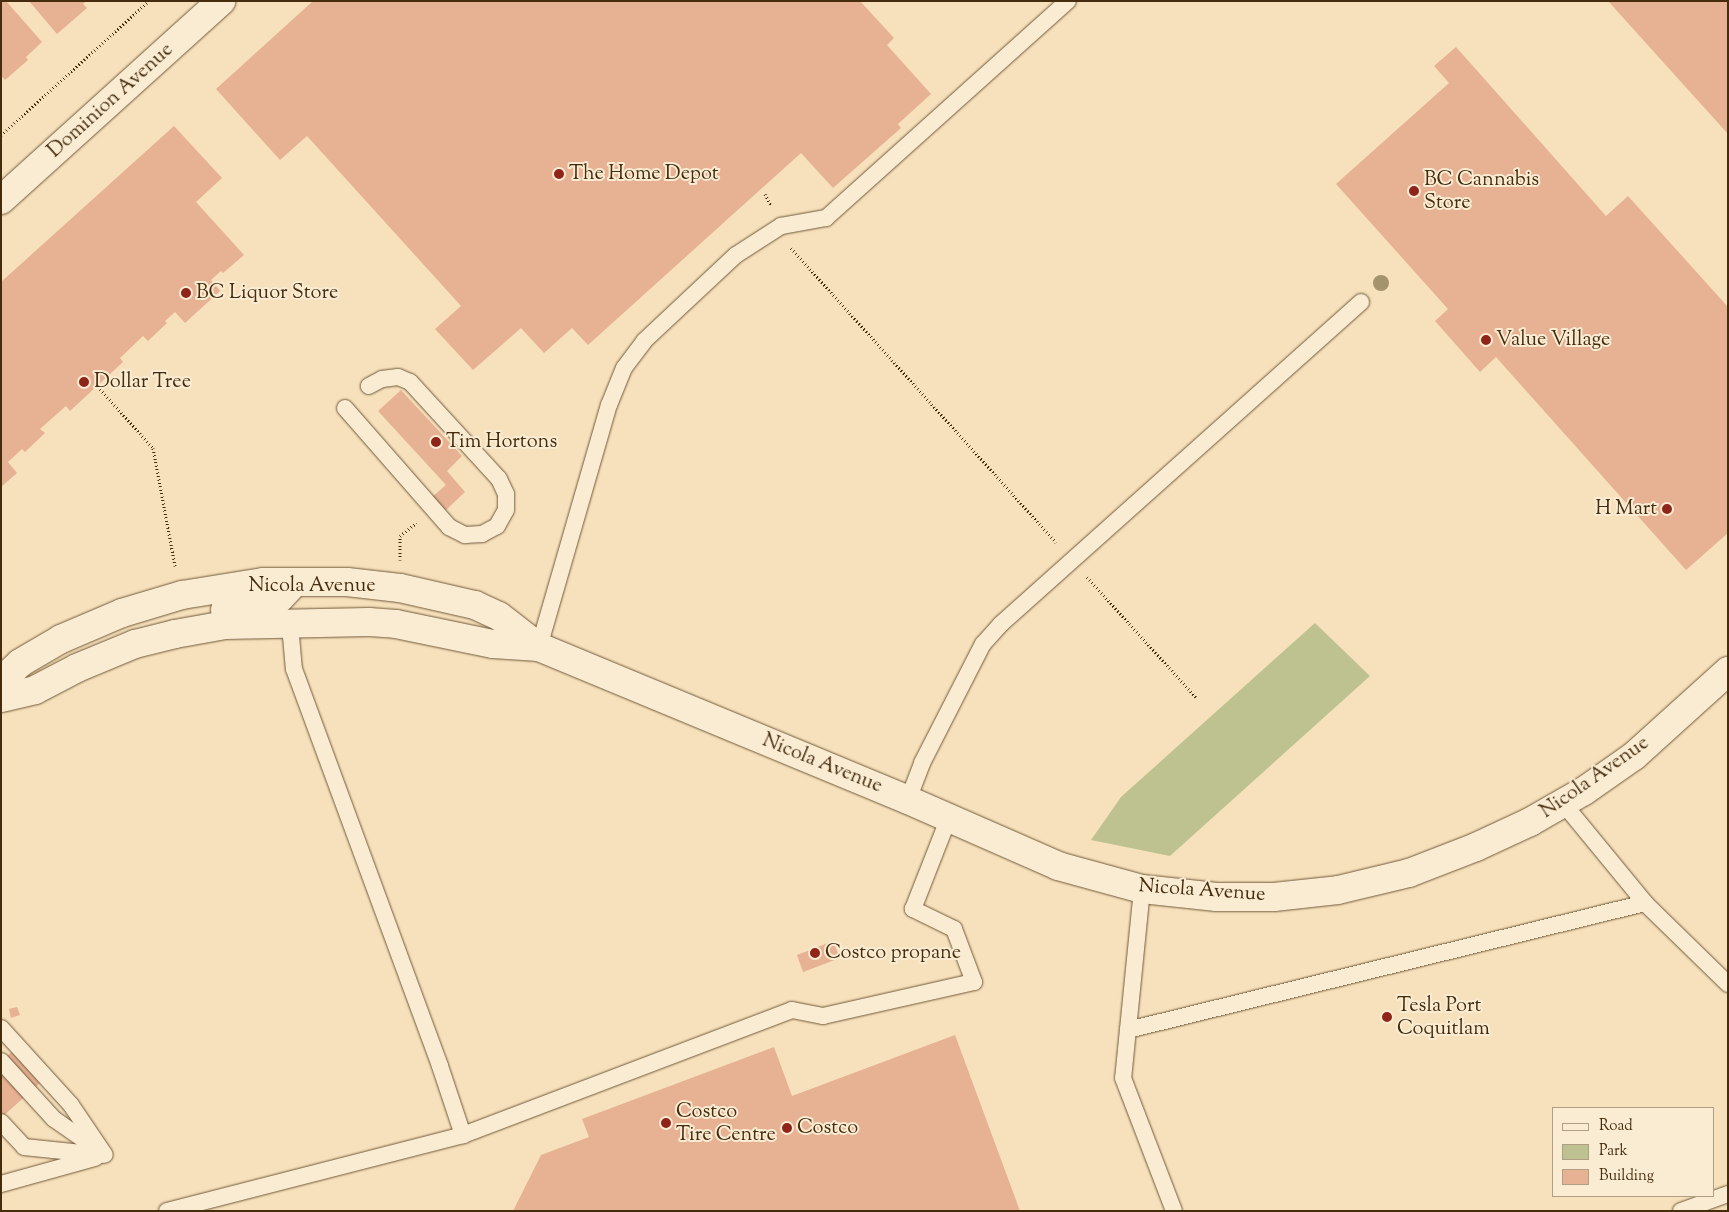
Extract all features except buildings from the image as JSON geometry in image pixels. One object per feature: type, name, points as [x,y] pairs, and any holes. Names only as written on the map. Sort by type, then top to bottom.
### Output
[{"type":"street","name":"Dominion Avenue","points":[[1,200],[221,1]]},
{"type":"street","name":"Nicola Avenue","points":[[1,681],[20,663],[61,639],[122,613],[182,595],[263,582],[347,582],[400,588],[475,605],[500,616],[539,647],[949,817],[1058,866],[1142,889],[1217,897],[1274,897],[1338,890],[1409,874],[1485,843],[1530,822],[1563,803],[1634,756],[1728,671]]},
{"type":"street","points":[[135,644],[170,621],[261,605],[280,598],[295,582]]},
{"type":"street","points":[[295,623],[309,611],[327,600],[359,599],[405,605],[454,601]]},
{"type":"street","name":"Nicola Avenue","points":[[1,698],[35,690],[77,668],[135,644],[175,634],[225,625],[369,622],[396,624],[493,644],[539,647]]},
{"type":"lane","points":[[539,647],[609,405],[624,368],[644,341],[736,255],[780,226],[826,218],[1068,1]]},
{"type":"lane","points":[[908,800],[922,763],[983,644],[1000,624],[1361,302]]},
{"type":"lane","points":[[345,408],[449,527],[465,535],[482,534],[496,526],[506,510],[506,494],[500,479],[410,382],[398,377],[382,379],[369,386]]},
{"type":"lane","points":[[295,623],[291,636],[294,670],[440,1066],[463,1135]]},
{"type":"lane","points":[[1563,803],[1645,903],[1728,984]]},
{"type":"lane","points":[[167,1211],[207,1206],[463,1135],[792,1010],[823,1016],[974,982],[954,929],[913,908],[949,817]]},
{"type":"lane","points":[[1142,889],[1123,1078],[1174,1211]]},
{"type":"lane","points":[[1128,1030],[1645,903]]},
{"type":"lane","points":[[1,1028],[71,1104],[104,1155]]},
{"type":"lane","points":[[1,1061],[54,1119],[104,1155]]},
{"type":"lane","points":[[1,1122],[24,1147],[104,1155]]},
{"type":"lane","points":[[1,1172],[104,1155]]},
{"type":"lane","points":[[1,1184],[104,1155]]},
{"type":"lane","points":[[1681,1211],[1728,1194]]},
{"type":"path","points":[[1,135],[149,1]]},
{"type":"path","points":[[765,194],[794,252],[1196,697]]},
{"type":"path","points":[[100,389],[153,448],[176,574]]},
{"type":"path","points":[[400,565],[400,536],[433,508]]},
{"type":"green space","points":[[1315,623],[1370,676],[1170,856],[1091,840],[1121,797]]},
{"type":"place","name":"The Home Depot","points":[[559,174]]},
{"type":"place","name":"BC Cannabis Store","points":[[1414,191]]},
{"type":"place","name":"BC Liquor Store","points":[[186,293]]},
{"type":"place","name":"Value Village","points":[[1486,340]]},
{"type":"place","name":"Dollar Tree","points":[[84,382]]},
{"type":"place","name":"Tim Hortons","points":[[436,442]]},
{"type":"place","name":"H Mart","points":[[1667,509]]},
{"type":"place","name":"Costco propane","points":[[815,953]]},
{"type":"place","name":"Tesla Port Coquitlam","points":[[1387,1017]]},
{"type":"place","name":"Costco Tire Centre","points":[[666,1123]]},
{"type":"place","name":"Costco","points":[[787,1128]]}]
